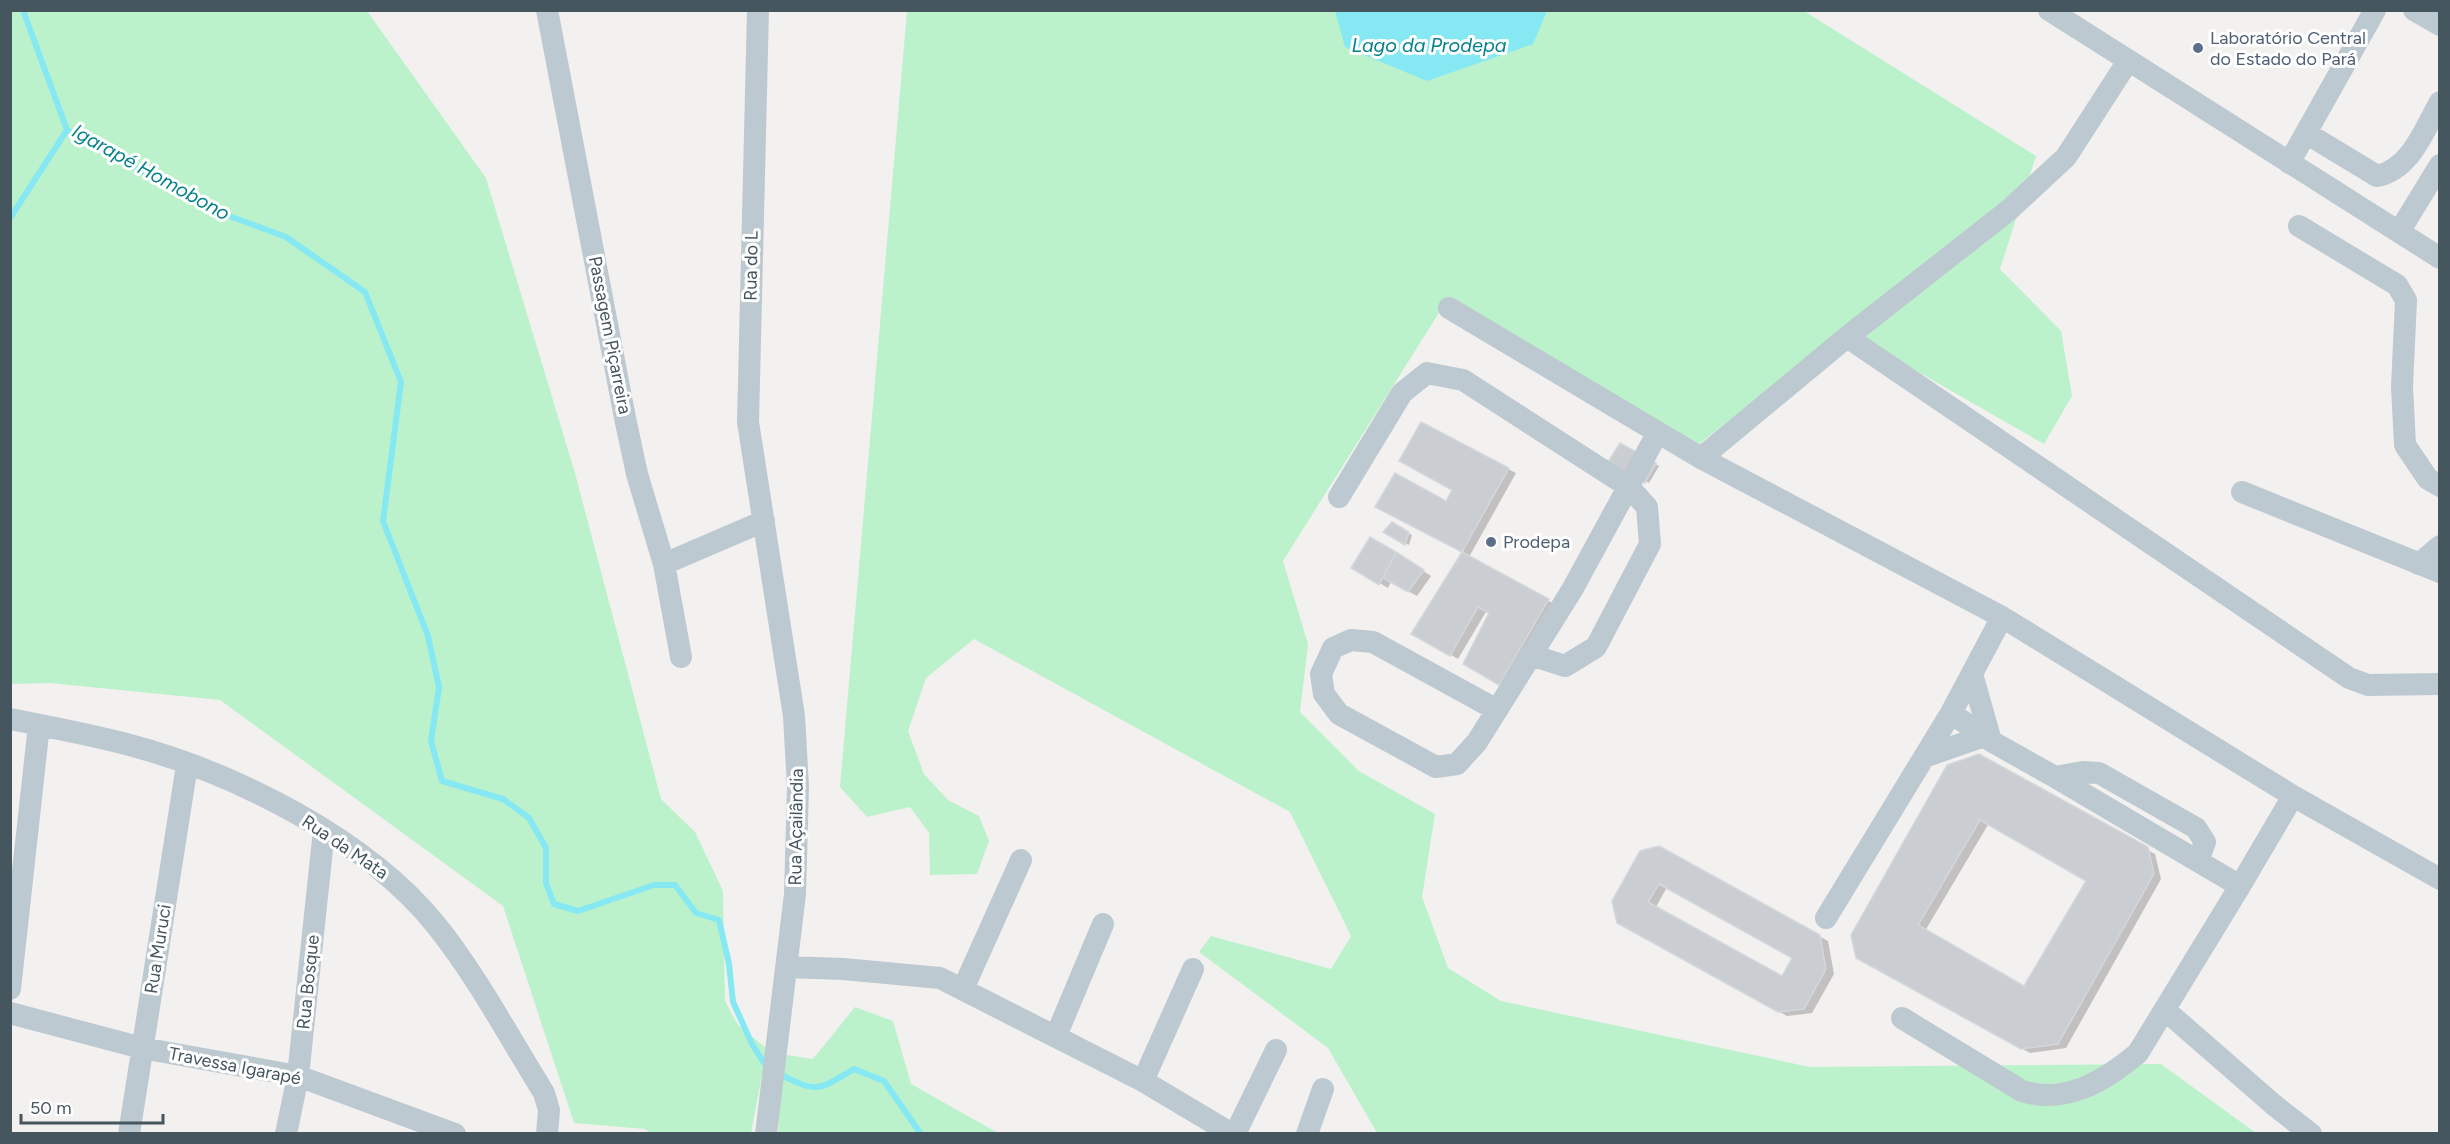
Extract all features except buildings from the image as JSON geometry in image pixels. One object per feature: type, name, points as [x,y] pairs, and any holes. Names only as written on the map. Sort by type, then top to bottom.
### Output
[{"type":"street","name":"Passagem Piçarreira","points":[[547,10],[635,463],[664,564],[681,657]]},
{"type":"street","name":"Rua do L","points":[[758,10],[748,422],[764,521]]},
{"type":"street","points":[[2289,162],[2375,10]]},
{"type":"street","points":[[2414,10],[2439,24]]},
{"type":"street","points":[[2060,14],[2128,61],[2439,258]]},
{"type":"street","points":[[1701,458],[1847,337],[2009,210],[2066,158],[2128,61]]},
{"type":"street","points":[[2306,133],[2377,176],[2393,173],[2407,159],[2439,102]]},
{"type":"street","points":[[2399,232],[2439,165]]},
{"type":"street","points":[[2299,226],[2397,285],[2406,300],[2402,387],[2405,445],[2428,479],[2439,486]]},
{"type":"street","points":[[1449,308],[1657,434],[2002,618],[2293,796],[2439,879]]},
{"type":"street","points":[[1847,337],[2349,678],[2368,685],[2438,687]]},
{"type":"street","points":[[1340,497],[1402,393],[1427,373],[1463,380],[1629,488],[1647,507],[1650,544],[1596,647],[1565,666],[1531,655]]},
{"type":"street","points":[[1497,710],[1373,642],[1351,640],[1333,648],[1321,674],[1324,694],[1339,714],[1436,767],[1457,764],[1477,742],[1497,710],[1531,655],[1629,488],[1657,434]]},
{"type":"street","points":[[2242,492],[2429,568],[2439,546]]},
{"type":"street","points":[[664,564],[764,521]]},
{"type":"street","name":"Rua Açailândia","points":[[764,521],[794,716],[798,787],[795,894],[766,1134]]},
{"type":"street","points":[[1826,918],[1951,713],[2002,618]]},
{"type":"street","points":[[1972,674],[1987,738]]},
{"type":"street","points":[[1951,713],[1987,738],[2240,886]]},
{"type":"street","name":"Rua da Mata","points":[[10,719],[128,744],[187,765],[265,796],[360,853],[398,883],[435,924],[464,962],[544,1093],[549,1110],[547,1134]]},
{"type":"street","points":[[10,989],[39,725]]},
{"type":"street","points":[[1924,757],[1987,738]]},
{"type":"street","name":"Rua Muruci","points":[[129,1134],[187,765]]},
{"type":"street","points":[[1902,1018],[2022,1091],[2038,1096],[2087,1087],[2114,1073],[2138,1053],[2293,796]]},
{"type":"street","name":"Rua Bosque","points":[[286,1134],[298,1076],[324,830]]},
{"type":"street","points":[[963,988],[1021,860]]},
{"type":"street","points":[[1056,1036],[1103,924]]},
{"type":"street","points":[[787,967],[929,977],[963,988],[1143,1081],[1234,1134],[1276,1050]]},
{"type":"street","points":[[1143,1081],[1193,969]]},
{"type":"street","points":[[2165,1010],[2274,1105],[2311,1134]]},
{"type":"street","name":"Travessa Igarapé","points":[[10,1014],[142,1048],[298,1076],[455,1134]]},
{"type":"street","points":[[1307,1134],[1323,1089]]},
{"type":"green space","points":[[10,11],[367,11],[486,178],[575,473],[661,799],[695,832],[723,891],[725,1001],[738,1025],[767,1049],[751,1133],[650,1133],[645,1129],[574,1123],[503,906],[220,700],[50,683],[11,684]]},
{"type":"green space","points":[[907,11],[1804,11],[2036,156],[2000,269],[2061,331],[2072,396],[2044,444],[1845,330],[1690,451],[1447,300],[1283,561],[1308,644],[1300,712],[1359,771],[1435,814],[1422,897],[1448,968],[1501,1001],[1810,1067],[2161,1064],[2256,1133],[1377,1133],[1328,1048],[1199,952],[1211,936],[1331,969],[1351,936],[1290,812],[974,639],[926,678],[908,731],[924,774],[948,800],[979,816],[989,841],[977,874],[930,875],[929,833],[910,807],[867,817],[840,787]]},
{"type":"green space","points":[[855,1007],[893,1021],[911,1084],[998,1133],[778,1134],[781,1075],[787,1055],[813,1059]]},
{"type":"water","name":"Lago da Prodepa","points":[[1335,10],[1547,11],[1533,44],[1427,81],[1345,47]]},
{"type":"waterway","name":"Igarapé Homobono","points":[[23,10],[67,130],[213,210],[286,237],[365,292],[401,382],[383,521],[428,636],[439,687],[431,741],[442,781],[503,799],[529,818],[546,848],[546,883],[554,904],[578,911],[654,885],[675,885],[696,913],[719,920],[729,964],[733,1002],[752,1044],[767,1068]]},
{"type":"waterway","points":[[10,218],[67,130]]},
{"type":"waterway","name":"Igarapé Homobono","points":[[779,1074],[810,1087],[832,1082],[854,1069],[884,1081],[921,1134]]},
{"type":"place","name":"Laboratório Central do Estado do Pará","points":[[2198,48]]},
{"type":"place","name":"Prodepa","points":[[1491,542]]}]
